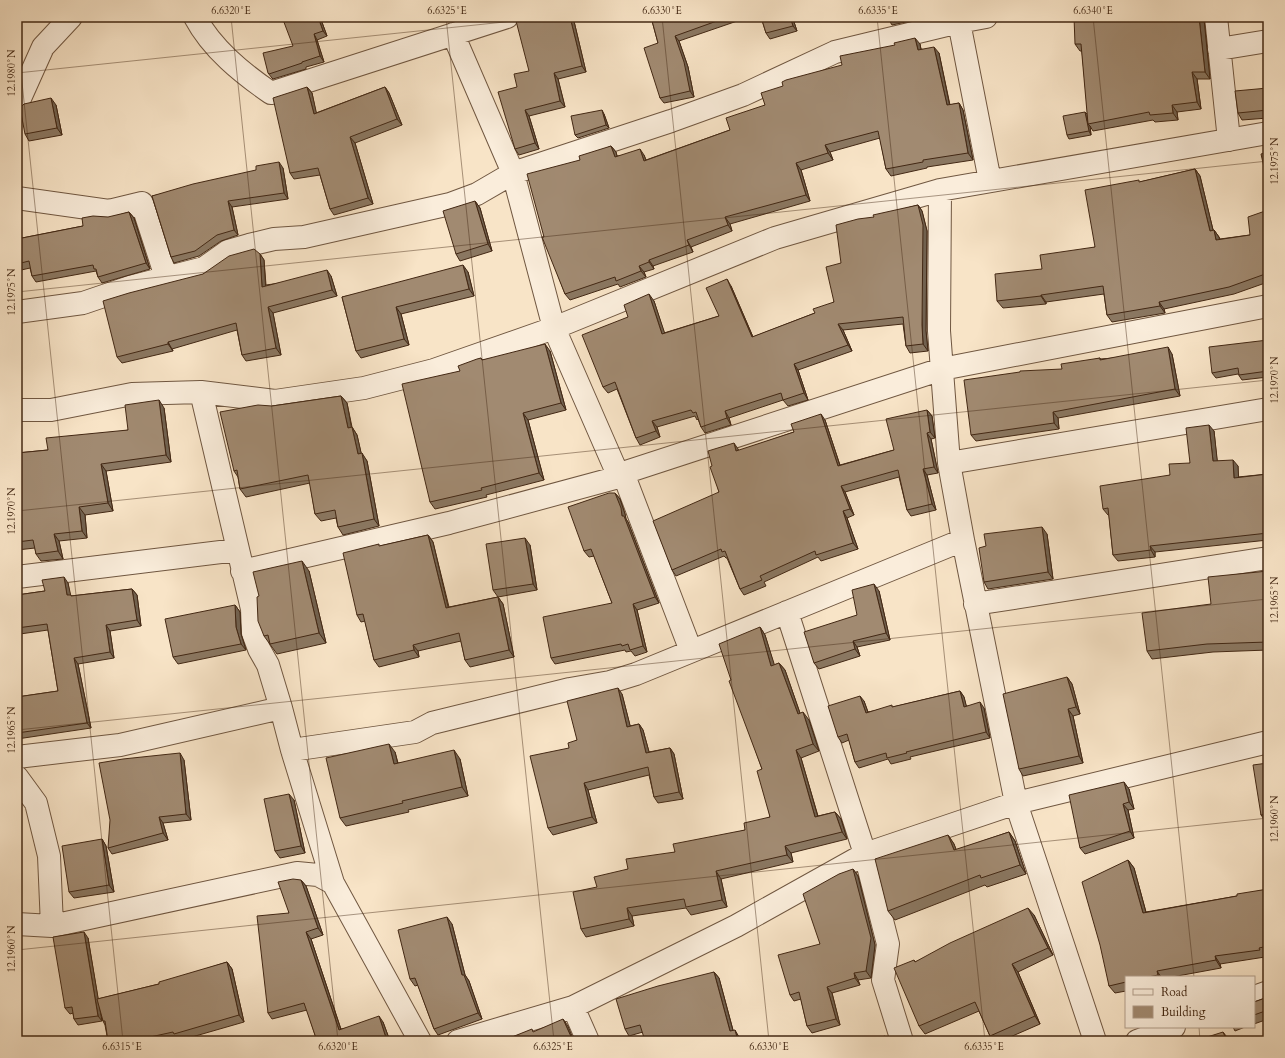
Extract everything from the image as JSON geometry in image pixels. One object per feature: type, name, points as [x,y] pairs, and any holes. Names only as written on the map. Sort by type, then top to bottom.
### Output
[{"type":"street","points":[[17,105],[43,47],[71,17]]},
{"type":"street","points":[[195,17],[202,30],[226,57],[259,85],[271,93],[506,17]]},
{"type":"street","points":[[17,312],[84,303],[130,287],[204,268],[228,251],[249,245],[274,239],[304,237],[450,204],[477,194],[513,173],[671,121],[743,95],[835,52],[958,19],[986,17]]},
{"type":"street","points":[[1216,17],[1229,140]]},
{"type":"street","points":[[958,19],[990,181]]},
{"type":"street","points":[[453,34],[513,173],[554,328],[621,475],[691,651]]},
{"type":"street","points":[[1219,49],[1268,41]]},
{"type":"street","points":[[17,410],[51,410],[132,394],[202,392],[275,401],[364,388],[434,370],[554,328],[775,238],[940,190],[1268,133]]},
{"type":"street","points":[[940,190],[939,331],[949,463],[975,604],[1016,802],[1094,1041]]},
{"type":"street","points":[[17,198],[109,211],[132,206],[142,202],[166,277]]},
{"type":"street","points":[[17,577],[240,560],[449,523],[621,475],[942,370],[1268,306]]},
{"type":"street","points":[[202,392],[252,609],[253,633],[259,649],[268,665],[292,750],[333,883],[420,1041]]},
{"type":"street","points":[[949,463],[1268,409]]},
{"type":"street","points":[[292,750],[415,732],[432,723],[610,682],[636,674],[963,540]]},
{"type":"street","points":[[975,604],[1268,558]]},
{"type":"street","points":[[787,612],[865,854],[888,944],[884,980],[902,1041]]},
{"type":"street","points":[[17,757],[120,745],[281,708]]},
{"type":"street","points":[[458,1041],[573,1007],[736,926],[865,854],[1016,802],[1268,742]]},
{"type":"street","points":[[17,777],[36,803],[49,856],[52,926]]},
{"type":"street","points":[[17,924],[52,926],[297,873],[318,875],[333,883]]},
{"type":"street","points":[[1255,997],[1268,992]]},
{"type":"street","points":[[573,1007],[588,1041]]},
{"type":"street","points":[[1136,1041],[1171,1028]]},
{"type":"building","points":[[282,17],[318,17],[323,31],[314,34],[320,56],[269,74],[263,53],[293,46]]},
{"type":"building","points":[[515,17],[570,17],[582,66],[554,73],[560,101],[525,110],[535,143],[515,149],[498,92],[517,87],[514,74],[529,71]]},
{"type":"building","points":[[651,17],[728,17],[675,36],[684,62],[690,91],[660,98],[644,48],[658,43]]},
{"type":"building","points":[[761,17],[790,17],[793,26],[766,33]]},
{"type":"building","points":[[1074,17],[1199,17],[1205,72],[1192,72],[1197,102],[1172,105],[1173,113],[1150,115],[1149,112],[1088,124],[1081,44],[1075,44]]},
{"type":"building","points":[[915,38],[918,50],[934,47],[947,105],[959,103],[968,153],[923,160],[923,162],[886,169],[878,131],[825,145],[828,153],[796,163],[806,195],[725,217],[728,225],[687,240],[689,245],[649,260],[649,262],[639,266],[641,271],[616,281],[615,277],[565,294],[542,237],[544,237],[527,174],[580,160],[579,156],[611,146],[615,157],[640,149],[644,161],[730,130],[726,118],[765,105],[761,93],[783,86],[782,82],[786,80],[842,65],[840,56],[895,45],[894,43]]},
{"type":"building","points":[[307,87],[314,114],[385,87],[397,119],[350,137],[368,198],[330,209],[318,168],[290,173],[273,98]]},
{"type":"building","points":[[1268,88],[1268,110],[1238,113],[1235,91]]},
{"type":"building","points":[[51,98],[57,128],[25,134],[20,108],[24,104]]},
{"type":"building","points":[[602,110],[606,125],[575,135],[571,116]]},
{"type":"building","points":[[1085,112],[1089,131],[1067,135],[1063,116]]},
{"type":"building","points":[[1268,152],[1268,185],[1261,154]]},
{"type":"building","points":[[279,162],[284,193],[228,201],[234,230],[217,235],[195,251],[171,257],[152,196],[193,184],[256,170],[256,166]]},
{"type":"building","points":[[1195,169],[1210,231],[1214,230],[1216,240],[1250,235],[1248,217],[1268,210],[1268,273],[1229,287],[1159,302],[1160,306],[1107,315],[1103,286],[1041,296],[997,301],[995,274],[1042,269],[1040,255],[1095,247],[1085,190],[1139,180],[1139,182]]},
{"type":"building","points":[[475,201],[488,244],[456,254],[443,211]]},
{"type":"building","points":[[918,205],[923,225],[923,344],[906,346],[903,317],[838,324],[848,345],[794,364],[804,393],[783,400],[781,393],[725,411],[727,418],[701,427],[696,412],[693,413],[691,410],[652,421],[656,431],[636,438],[615,382],[603,387],[582,335],[628,317],[624,305],[649,294],[662,334],[719,316],[706,288],[727,279],[752,337],[815,313],[813,309],[834,302],[826,267],[841,263],[836,225],[858,219],[874,217],[873,215]]},
{"type":"building","points":[[129,212],[146,263],[98,277],[96,269],[94,269],[93,265],[32,276],[29,261],[17,264],[17,239],[83,226],[82,218],[93,216],[108,217]]},
{"type":"building","points":[[254,249],[260,254],[262,287],[327,270],[332,290],[268,307],[276,348],[242,355],[236,323],[168,342],[168,344],[117,357],[103,301],[203,274],[229,256]]},
{"type":"building","points":[[463,265],[469,289],[396,307],[404,339],[356,351],[342,297]]},
{"type":"building","points":[[1268,340],[1268,371],[1239,375],[1238,368],[1212,373],[1209,347]]},
{"type":"building","points":[[545,344],[561,403],[523,413],[539,473],[481,488],[482,490],[430,502],[402,384],[460,371],[458,366],[477,359],[481,358],[482,360]]},
{"type":"building","points":[[1168,347],[1175,389],[1053,412],[1054,423],[971,435],[964,380],[1020,371],[1062,369],[1061,364],[1100,358],[1100,360]]},
{"type":"building","points":[[341,396],[348,428],[352,427],[358,454],[362,453],[374,519],[338,527],[335,510],[315,514],[308,475],[240,489],[237,470],[234,471],[220,412],[258,405],[272,406]]},
{"type":"building","points":[[159,400],[166,455],[101,464],[108,503],[79,507],[82,531],[54,534],[58,551],[36,554],[33,540],[17,542],[17,453],[48,450],[46,438],[128,430],[125,405]]},
{"type":"building","points":[[927,410],[930,432],[927,433],[934,467],[923,469],[932,504],[907,510],[898,470],[841,486],[850,509],[843,511],[853,543],[816,555],[815,551],[760,576],[762,580],[740,589],[725,551],[722,552],[721,549],[672,570],[653,521],[719,492],[710,467],[712,466],[708,451],[734,443],[736,451],[794,432],[791,424],[821,414],[838,466],[894,450],[886,419]]},
{"type":"building","points":[[1209,425],[1213,461],[1233,460],[1234,478],[1268,474],[1268,533],[1150,546],[1151,550],[1113,555],[1108,508],[1103,509],[1100,486],[1170,475],[1169,464],[1190,463],[1186,428]]},
{"type":"building","points":[[609,493],[615,493],[621,508],[622,516],[624,516],[655,597],[633,604],[643,646],[630,650],[628,644],[622,646],[621,644],[551,658],[543,617],[612,603],[591,549],[584,551],[568,507]]},
{"type":"building","points":[[1042,527],[1048,572],[984,582],[979,548],[986,546],[984,534]]},
{"type":"building","points":[[428,535],[446,608],[498,597],[509,650],[465,660],[459,633],[413,645],[414,650],[374,660],[363,614],[357,615],[343,553],[379,544],[379,546]]},
{"type":"building","points":[[525,538],[533,584],[493,590],[486,544]]},
{"type":"building","points":[[302,561],[319,633],[270,644],[268,635],[264,636],[258,621],[257,597],[259,596],[253,572]]},
{"type":"building","points":[[1268,571],[1268,642],[1207,644],[1147,651],[1142,613],[1211,604],[1208,577]]},
{"type":"building","points":[[64,577],[67,595],[71,596],[132,589],[137,620],[106,625],[110,652],[74,658],[87,723],[17,733],[17,697],[58,691],[47,624],[17,628],[17,595],[45,591],[42,580]]},
{"type":"building","points":[[874,584],[886,633],[853,641],[855,649],[814,663],[804,632],[857,615],[852,590]]},
{"type":"building","points":[[235,605],[236,627],[241,644],[173,657],[165,619]]},
{"type":"building","points":[[760,627],[771,666],[779,663],[798,714],[803,712],[813,744],[796,750],[815,817],[835,812],[842,832],[785,846],[787,855],[716,871],[722,900],[686,907],[684,899],[627,908],[629,919],[581,929],[573,892],[597,887],[594,877],[628,869],[626,859],[675,852],[673,844],[745,830],[744,823],[770,817],[757,771],[762,769],[729,681],[731,680],[719,644]]},
{"type":"building","points":[[1067,677],[1076,707],[1068,709],[1079,756],[1019,769],[1003,694]]},
{"type":"building","points":[[618,688],[627,727],[639,724],[646,753],[670,748],[679,792],[654,797],[648,767],[584,783],[592,817],[548,828],[530,756],[569,748],[568,743],[577,740],[567,701]]},
{"type":"building","points":[[960,691],[964,707],[980,702],[986,732],[887,758],[886,753],[855,762],[847,734],[838,737],[828,706],[860,696],[866,713],[892,705],[892,707]]},
{"type":"building","points":[[389,744],[394,764],[454,750],[462,787],[402,801],[403,803],[340,818],[326,758]]},
{"type":"building","points":[[180,753],[186,814],[159,817],[163,833],[108,848],[110,820],[99,763]]},
{"type":"building","points":[[1268,763],[1268,814],[1261,815],[1253,765]]},
{"type":"building","points":[[1124,782],[1129,802],[1123,804],[1130,831],[1080,848],[1069,795]]},
{"type":"building","points":[[289,794],[301,846],[275,851],[264,799]]},
{"type":"building","points":[[1009,832],[1020,865],[981,878],[980,875],[888,911],[875,859],[948,835],[954,850]]},
{"type":"building","points":[[102,839],[109,885],[69,892],[62,846]]},
{"type":"building","points":[[1128,860],[1143,913],[1268,889],[1268,946],[1259,948],[1260,950],[1215,956],[1216,960],[1157,971],[1158,975],[1125,976],[1125,982],[1109,986],[1100,945],[1082,882]]},
{"type":"building","points":[[853,869],[871,938],[866,971],[854,973],[855,978],[827,987],[836,1019],[807,1026],[799,992],[790,995],[778,955],[820,944],[803,894],[839,874]]},
{"type":"building","points":[[293,879],[301,880],[318,928],[306,932],[339,1030],[379,1016],[387,1041],[317,1041],[304,1003],[268,1013],[257,916],[289,913],[278,882]]},
{"type":"building","points":[[1028,908],[1048,948],[1012,964],[1035,1016],[990,1036],[975,1002],[919,1026],[894,968],[914,960],[915,962],[950,943]]},
{"type":"building","points":[[447,917],[462,975],[464,975],[478,1013],[434,1029],[415,978],[410,979],[398,930]]},
{"type":"building","points":[[84,932],[98,1016],[74,1019],[72,1007],[65,1008],[53,937]]},
{"type":"building","points":[[227,962],[239,1015],[174,1034],[173,1032],[132,1041],[108,1041],[105,1021],[103,1021],[97,999],[159,984],[159,982]]},
{"type":"building","points":[[714,972],[730,1031],[735,1030],[738,1041],[645,1041],[640,1025],[625,1029],[616,999],[658,986]]},
{"type":"building","points":[[1268,997],[1268,1010],[1255,1015],[1255,1002]]},
{"type":"building","points":[[563,1019],[573,1041],[508,1041],[507,1039],[532,1029],[533,1032]]},
{"type":"building","points":[[1223,1032],[1227,1041],[1202,1041],[1201,1039]]},
{"type":"building","points":[[885,1036],[887,1041],[868,1041]]}]
